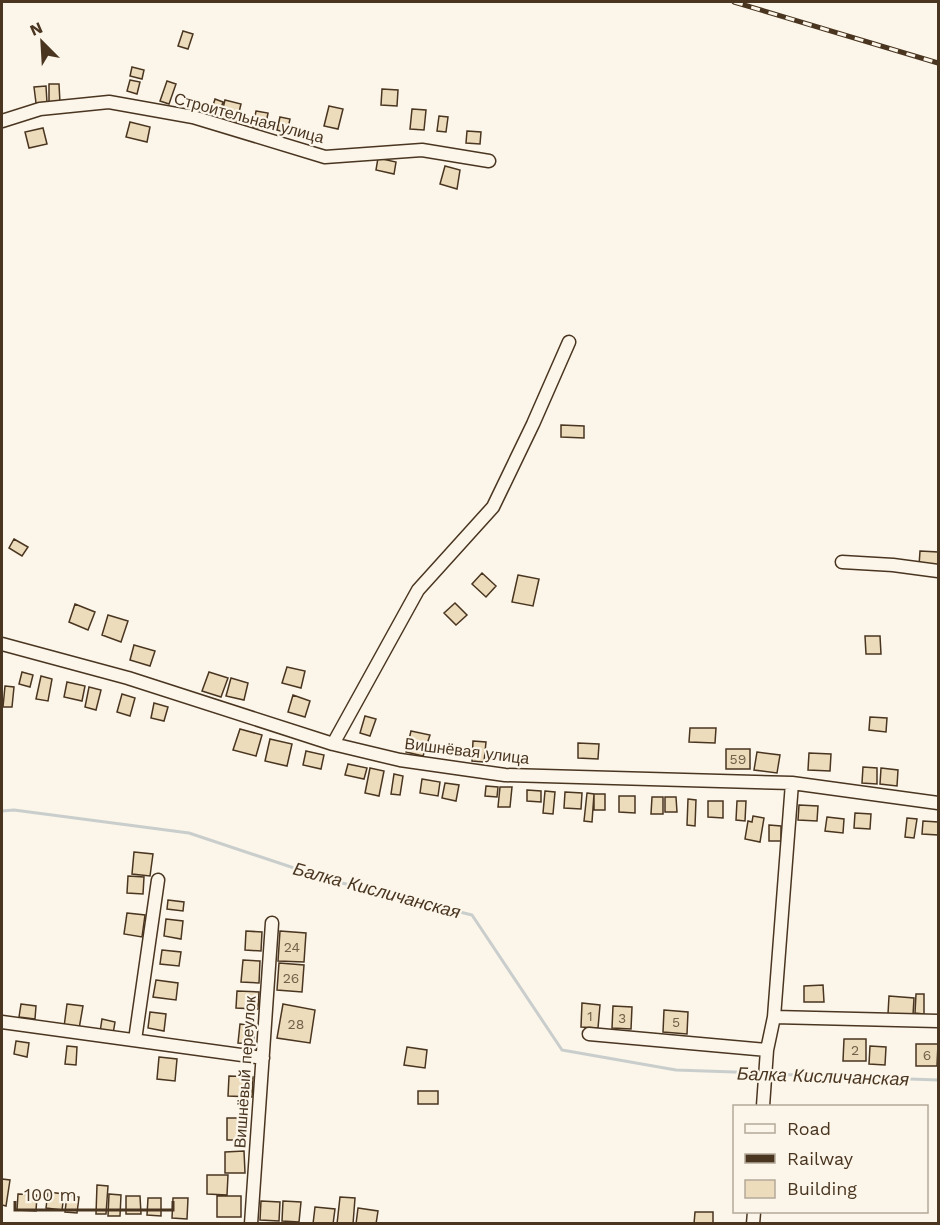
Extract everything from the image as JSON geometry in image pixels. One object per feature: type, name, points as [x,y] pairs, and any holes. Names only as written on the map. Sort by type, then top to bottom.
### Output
[{"type":"street","name":"Строительная улица","points":[[2,121],[40,109],[109,102],[193,117],[325,157],[422,150],[489,161]]},
{"type":"street","points":[[333,744],[418,590],[493,507],[569,342]]},
{"type":"street","points":[[842,562],[939,571]]},
{"type":"street","name":"Вишнёвая улица","points":[[3,643],[128,678],[333,744],[400,760],[505,775],[792,783],[939,803]]},
{"type":"street","points":[[763,1105],[767,1050],[774,1017],[792,783]]},
{"type":"street","points":[[135,1040],[158,880]]},
{"type":"street","name":"Вишнёвый переулок","points":[[251,1224],[272,923]]},
{"type":"street","points":[[774,1017],[939,1021]]},
{"type":"street","points":[[2,1023],[263,1058]]},
{"type":"street","points":[[589,1034],[767,1050]]},
{"type":"building","points":[[183,31],[193,34],[188,49],[178,46]]},
{"type":"building","points":[[132,67],[144,70],[142,79],[130,76]]},
{"type":"building","points":[[130,80],[140,82],[137,94],[127,91]]},
{"type":"building","points":[[167,81],[176,84],[169,104],[160,101]]},
{"type":"building","points":[[49,84],[59,84],[60,103],[49,103]]},
{"type":"building","points":[[46,86],[47,103],[36,103],[34,87]]},
{"type":"building","points":[[382,89],[398,90],[397,106],[381,105]]},
{"type":"building","points":[[215,99],[223,102],[218,118],[210,115]]},
{"type":"building","points":[[225,100],[241,104],[236,124],[220,120]]},
{"type":"building","points":[[329,106],[343,109],[338,129],[324,126]]},
{"type":"building","points":[[412,109],[426,110],[424,130],[410,129]]},
{"type":"building","points":[[256,111],[268,113],[265,129],[253,127]]},
{"type":"building","points":[[439,116],[448,117],[446,132],[437,131]]},
{"type":"building","points":[[280,117],[290,119],[287,133],[277,130]]},
{"type":"building","points":[[130,122],[150,127],[147,142],[126,137]]},
{"type":"building","points":[[43,128],[47,144],[29,148],[25,132]]},
{"type":"building","points":[[467,131],[481,132],[480,144],[466,143]]},
{"type":"building","points":[[378,158],[396,162],[394,174],[376,170]]},
{"type":"building","points":[[445,166],[460,170],[457,189],[440,184]]},
{"type":"building","points":[[561,425],[584,426],[584,438],[561,437]]},
{"type":"building","points":[[14,539],[28,547],[22,556],[9,548]]},
{"type":"building","points":[[920,551],[938,552],[938,567],[919,566]]},
{"type":"building","points":[[482,573],[496,586],[486,597],[472,584]]},
{"type":"building","points":[[518,575],[539,579],[533,606],[512,602]]},
{"type":"building","points":[[455,603],[467,615],[456,625],[444,613]]},
{"type":"building","points":[[75,604],[95,612],[88,630],[69,622]]},
{"type":"building","points":[[108,615],[128,621],[121,642],[102,635]]},
{"type":"building","points":[[865,636],[880,636],[881,654],[866,654]]},
{"type":"building","points":[[134,645],[155,651],[150,666],[130,660]]},
{"type":"building","points":[[287,667],[305,671],[301,688],[282,683]]},
{"type":"building","points":[[22,672],[33,675],[30,687],[19,684]]},
{"type":"building","points":[[209,672],[228,678],[221,697],[202,691]]},
{"type":"building","points":[[41,676],[52,679],[48,701],[36,699]]},
{"type":"building","points":[[231,678],[248,683],[244,700],[226,696]]},
{"type":"building","points":[[67,682],[85,686],[82,701],[64,697]]},
{"type":"building","points":[[5,686],[14,687],[12,707],[3,707]]},
{"type":"building","points":[[89,687],[101,690],[96,710],[85,707]]},
{"type":"building","points":[[122,694],[135,698],[130,716],[117,712]]},
{"type":"building","points":[[293,695],[310,701],[305,717],[288,712]]},
{"type":"building","points":[[154,703],[168,707],[164,721],[151,718]]},
{"type":"building","points":[[365,716],[376,719],[370,736],[360,733]]},
{"type":"building","points":[[870,717],[887,718],[886,732],[869,730]]},
{"type":"building","points":[[690,728],[716,728],[715,743],[689,742]]},
{"type":"building","points":[[240,729],[262,735],[256,756],[233,750]]},
{"type":"building","points":[[411,731],[430,735],[423,756],[406,752]]},
{"type":"building","points":[[270,739],[292,744],[287,766],[265,761]]},
{"type":"building","points":[[473,741],[486,742],[484,762],[472,761]]},
{"type":"building","points":[[578,743],[599,744],[598,759],[578,758]]},
{"type":"building","points":[[726,749],[750,749],[750,769],[726,769]]},
{"type":"building","points":[[306,751],[324,755],[321,769],[303,765]]},
{"type":"building","points":[[757,752],[780,755],[777,773],[754,770]]},
{"type":"building","points":[[809,753],[831,754],[830,771],[808,770]]},
{"type":"building","points":[[348,764],[367,768],[364,779],[345,775]]},
{"type":"building","points":[[863,767],[877,768],[877,784],[862,783]]},
{"type":"building","points":[[370,768],[384,771],[379,796],[365,793]]},
{"type":"building","points":[[881,768],[898,770],[897,786],[880,784]]},
{"type":"building","points":[[394,774],[403,776],[400,795],[391,794]]},
{"type":"building","points":[[422,779],[440,782],[438,796],[420,793]]},
{"type":"building","points":[[445,783],[459,785],[456,801],[442,798]]},
{"type":"building","points":[[486,786],[498,787],[497,797],[485,796]]},
{"type":"building","points":[[500,787],[512,787],[510,807],[498,807]]},
{"type":"building","points":[[527,790],[541,791],[541,802],[527,801]]},
{"type":"building","points":[[545,791],[555,792],[553,814],[543,813]]},
{"type":"building","points":[[565,792],[582,793],[581,809],[564,808]]},
{"type":"building","points":[[587,793],[594,794],[592,822],[584,821]]},
{"type":"building","points":[[594,794],[605,794],[605,810],[594,810]]},
{"type":"building","points":[[619,796],[635,796],[635,813],[619,812]]},
{"type":"building","points":[[652,797],[663,797],[663,814],[651,814]]},
{"type":"building","points":[[665,797],[676,797],[677,812],[665,812]]},
{"type":"building","points":[[688,799],[696,800],[695,826],[687,825]]},
{"type":"building","points":[[708,801],[723,801],[723,818],[708,817]]},
{"type":"building","points":[[737,801],[746,801],[745,821],[736,820]]},
{"type":"building","points":[[799,805],[818,806],[817,821],[798,820]]},
{"type":"building","points":[[855,813],[871,814],[870,829],[854,828]]},
{"type":"building","points":[[753,816],[764,818],[760,842],[745,839],[748,821],[752,822]]},
{"type":"building","points":[[827,817],[844,819],[843,833],[825,831]]},
{"type":"building","points":[[907,818],[917,819],[914,838],[905,837]]},
{"type":"building","points":[[923,821],[938,822],[938,835],[922,834]]},
{"type":"building","points":[[769,825],[781,826],[781,841],[769,841]]},
{"type":"building","points":[[134,852],[153,854],[150,876],[132,874]]},
{"type":"building","points":[[128,876],[144,877],[143,894],[127,893]]},
{"type":"building","points":[[168,900],[184,902],[183,911],[167,909]]},
{"type":"building","points":[[127,913],[145,915],[142,937],[124,934]]},
{"type":"building","points":[[166,919],[183,921],[181,939],[164,936]]},
{"type":"building","points":[[246,931],[262,932],[261,951],[245,950]]},
{"type":"building","points":[[280,931],[306,933],[304,962],[278,961]]},
{"type":"building","points":[[162,950],[181,952],[179,966],[160,964]]},
{"type":"building","points":[[243,960],[260,961],[259,983],[241,982]]},
{"type":"building","points":[[279,963],[304,965],[302,992],[277,990]]},
{"type":"building","points":[[156,980],[178,983],[176,1000],[153,997]]},
{"type":"building","points":[[823,985],[824,1002],[804,1002],[804,986]]},
{"type":"building","points":[[237,991],[259,992],[258,1009],[236,1008]]},
{"type":"building","points":[[916,994],[924,994],[924,1014],[915,1013]]},
{"type":"building","points":[[889,996],[914,998],[913,1015],[888,1014]]},
{"type":"building","points":[[582,1003],[600,1005],[598,1028],[581,1027]]},
{"type":"building","points":[[21,1004],[36,1006],[35,1019],[19,1017]]},
{"type":"building","points":[[67,1004],[83,1006],[79,1029],[64,1027]]},
{"type":"building","points":[[283,1004],[315,1010],[310,1043],[277,1038]]},
{"type":"building","points":[[613,1006],[632,1007],[631,1029],[612,1028]]},
{"type":"building","points":[[664,1010],[688,1012],[687,1034],[663,1032]]},
{"type":"building","points":[[150,1012],[166,1014],[164,1031],[148,1028]]},
{"type":"building","points":[[102,1019],[115,1022],[113,1034],[100,1032]]},
{"type":"building","points":[[240,1024],[255,1026],[253,1044],[238,1043]]},
{"type":"building","points":[[844,1039],[866,1039],[866,1061],[843,1061]]},
{"type":"building","points":[[16,1041],[29,1043],[27,1057],[14,1054]]},
{"type":"building","points":[[916,1044],[938,1044],[937,1066],[916,1066]]},
{"type":"building","points":[[67,1046],[77,1047],[76,1065],[65,1064]]},
{"type":"building","points":[[870,1046],[886,1047],[885,1065],[869,1064]]},
{"type":"building","points":[[407,1047],[427,1050],[425,1068],[404,1065]]},
{"type":"building","points":[[159,1057],[177,1059],[175,1081],[157,1079]]},
{"type":"building","points":[[229,1076],[253,1077],[252,1097],[228,1096]]},
{"type":"building","points":[[418,1091],[438,1091],[438,1104],[418,1104]]},
{"type":"building","points":[[227,1118],[246,1118],[246,1140],[227,1140]]},
{"type":"building","points":[[244,1151],[245,1173],[225,1173],[225,1152]]},
{"type":"building","points":[[207,1175],[228,1175],[227,1195],[207,1194]]},
{"type":"building","points":[[2,1179],[10,1180],[6,1206],[2,1205]]},
{"type":"building","points":[[97,1185],[108,1186],[106,1214],[96,1214]]},
{"type":"building","points":[[48,1192],[64,1194],[62,1210],[46,1208]]},
{"type":"building","points":[[18,1194],[37,1195],[36,1211],[17,1210]]},
{"type":"building","points":[[109,1194],[121,1195],[120,1216],[108,1216]]},
{"type":"building","points":[[67,1195],[79,1197],[77,1213],[65,1212]]},
{"type":"building","points":[[126,1196],[140,1196],[141,1214],[126,1214]]},
{"type":"building","points":[[217,1196],[241,1196],[241,1217],[217,1217]]},
{"type":"building","points":[[340,1197],[355,1198],[353,1224],[337,1224]]},
{"type":"building","points":[[148,1198],[161,1198],[161,1216],[147,1215]]},
{"type":"building","points":[[173,1198],[188,1198],[187,1219],[172,1218]]},
{"type":"building","points":[[261,1201],[280,1202],[279,1221],[260,1220]]},
{"type":"building","points":[[283,1201],[301,1202],[299,1222],[282,1221]]},
{"type":"building","points":[[315,1207],[335,1209],[333,1224],[313,1224]]},
{"type":"building","points":[[358,1208],[378,1211],[376,1224],[356,1224]]},
{"type":"building","points":[[695,1212],[713,1212],[713,1224],[694,1224]]},
{"type":"waterway","name":"Балка Кисличанская","points":[[2,811],[14,810],[189,833],[330,880],[472,915],[562,1050],[676,1070],[763,1073]]},
{"type":"waterway","name":"Балка Кисличанская","points":[[769,1074],[938,1080]]},
{"type":"railway","points":[[734,2],[938,63]]}]
